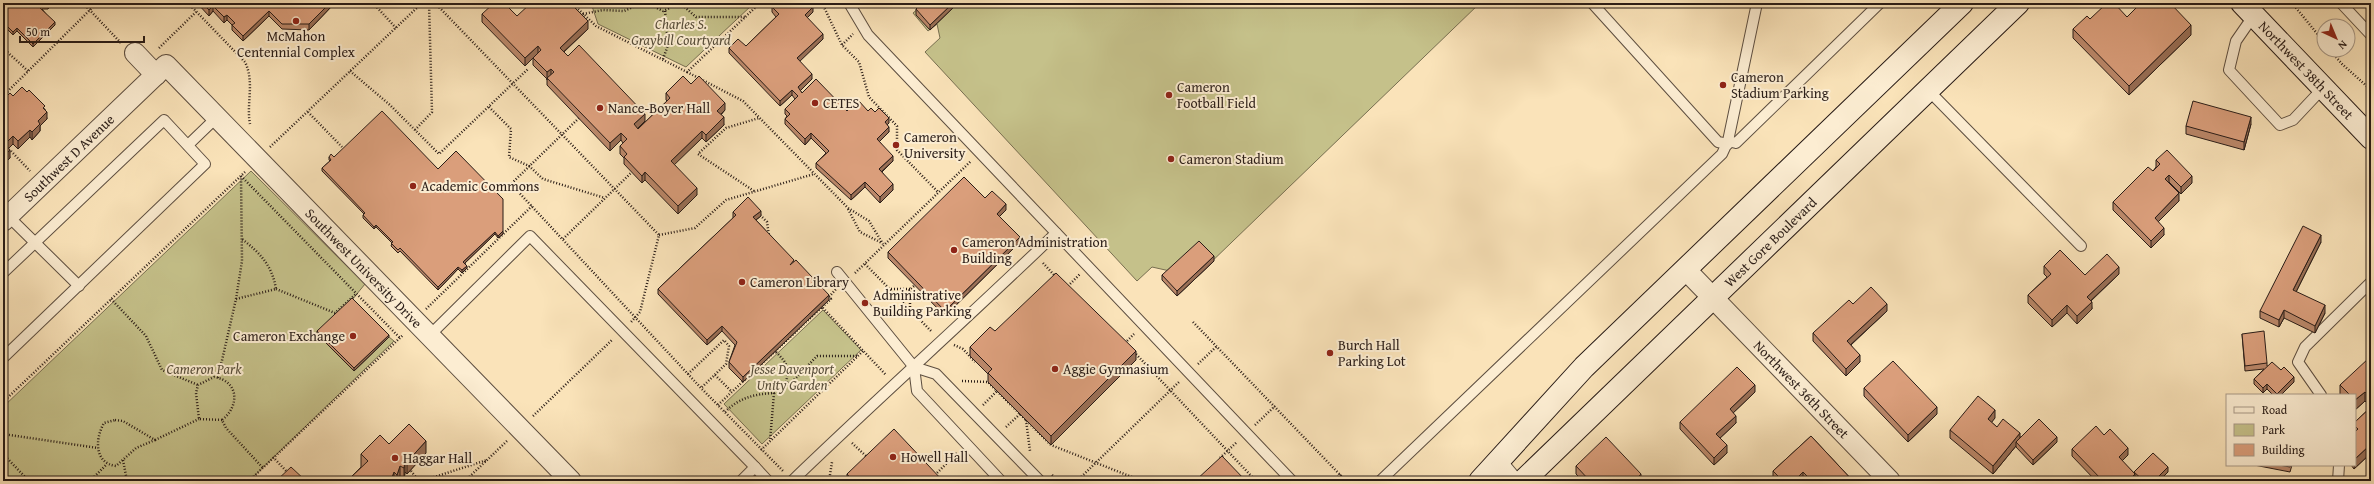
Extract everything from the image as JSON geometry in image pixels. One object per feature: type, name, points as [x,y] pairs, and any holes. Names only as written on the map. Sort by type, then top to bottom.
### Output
[{"type":"main road","points":[[1480,481],[1584,367],[1962,3]]},
{"type":"main road","name":"West Gore Boulevard","points":[[1524,481],[1929,91],[2018,3]]},
{"type":"main road","name":"Northwest 38th Street","points":[[2248,9],[2371,138]]},
{"type":"street","name":"Southwest D Avenue","points":[[6,218],[135,95],[145,64]]},
{"type":"street","name":"Southwest University Drive","points":[[145,64],[166,65],[571,481]]},
{"type":"street","name":"Northwest 36th Street","points":[[1686,270],[1890,481]]},
{"type":"street","points":[[1497,463],[1512,481]]},
{"type":"lane","points":[[849,3],[868,35],[1292,481]]},
{"type":"lane","points":[[1592,3],[1718,142],[1736,143],[1880,3]]},
{"type":"lane","points":[[1380,481],[1722,154],[1728,142],[1757,3]]},
{"type":"lane","points":[[2341,3],[2371,35]]},
{"type":"lane","points":[[2248,9],[2236,41],[2228,70],[2270,116],[2280,125],[2293,120],[2324,87]]},
{"type":"lane","points":[[1929,91],[2081,246]]},
{"type":"lane","points":[[188,145],[216,118]]},
{"type":"lane","points":[[3,273],[164,120],[206,164],[3,358]]},
{"type":"lane","points":[[6,218],[36,242],[79,286]]},
{"type":"lane","points":[[789,478],[894,383],[914,367],[1056,233]]},
{"type":"lane","points":[[429,336],[530,236],[768,481]]},
{"type":"lane","points":[[837,272],[914,367],[917,391],[1001,481]]},
{"type":"lane","points":[[2320,394],[2298,362],[2305,347],[2371,282]]},
{"type":"lane","points":[[914,367],[936,374],[1040,481]]},
{"type":"lane","points":[[2338,481],[2340,466]]},
{"type":"lane","points":[[741,481],[755,468]]},
{"type":"path","points":[[83,3],[142,65],[145,64],[196,12]]},
{"type":"path","points":[[3,96],[97,3]]},
{"type":"path","points":[[188,3],[245,62],[250,73],[250,126]]},
{"type":"path","points":[[373,3],[396,28]]},
{"type":"path","points":[[3,402],[422,3]]},
{"type":"path","points":[[415,130],[432,112],[429,3]]},
{"type":"path","points":[[435,3],[659,235]]},
{"type":"path","points":[[571,3],[596,26],[743,101],[848,208],[869,221],[883,244]]},
{"type":"path","points":[[576,7],[580,3]]},
{"type":"path","points":[[582,14],[603,10],[624,11],[642,3]]},
{"type":"path","points":[[654,3],[657,8],[665,10],[670,8],[672,3]]},
{"type":"path","points":[[680,3],[696,18],[745,17]]},
{"type":"path","points":[[754,3],[757,6]]},
{"type":"path","points":[[687,72],[760,3]]},
{"type":"path","points":[[822,3],[842,45],[859,62],[869,97],[897,126],[897,150],[938,192]]},
{"type":"path","points":[[2292,3],[2316,32]]},
{"type":"path","points":[[663,59],[668,45],[665,10]]},
{"type":"path","points":[[3,48],[28,71]]},
{"type":"path","points":[[2337,58],[2371,90]]},
{"type":"path","points":[[350,72],[390,105],[439,154],[528,69]]},
{"type":"path","points":[[489,107],[511,129],[509,157],[529,166],[543,179],[605,198]]},
{"type":"path","points":[[308,112],[342,147]]},
{"type":"path","points":[[579,118],[511,184],[636,316],[701,388],[789,478]]},
{"type":"path","points":[[755,191],[698,154],[726,128],[760,118]]},
{"type":"path","points":[[936,336],[865,264],[883,244],[980,152]]},
{"type":"path","points":[[563,238],[632,172]]},
{"type":"path","points":[[659,235],[695,228],[726,200],[814,174]]},
{"type":"path","points":[[218,378],[236,299],[242,261],[241,176]]},
{"type":"path","points":[[241,176],[400,338]]},
{"type":"path","points":[[743,194],[746,198]]},
{"type":"path","points":[[250,481],[400,338],[414,321],[532,206]]},
{"type":"path","points":[[848,208],[860,232],[883,244]]},
{"type":"path","points":[[756,211],[768,222],[769,236]]},
{"type":"path","points":[[765,232],[774,242]]},
{"type":"path","points":[[532,416],[640,312],[659,235]]},
{"type":"path","points":[[241,238],[263,256],[274,278],[276,289]]},
{"type":"path","points":[[1041,261],[1057,278]]},
{"type":"path","points":[[1062,283],[1066,288],[1080,274],[1085,279]]},
{"type":"path","points":[[900,299],[915,285]]},
{"type":"path","points":[[236,299],[276,289],[335,313],[356,294]]},
{"type":"path","points":[[890,289],[910,289]]},
{"type":"path","points":[[910,289],[910,309]]},
{"type":"path","points":[[824,292],[829,298]]},
{"type":"path","points":[[111,299],[146,336],[158,365],[162,370],[198,385]]},
{"type":"path","points":[[718,405],[776,352],[822,307],[889,378]]},
{"type":"path","points":[[1193,322],[1346,481]]},
{"type":"path","points":[[1131,327],[1136,332],[1125,343],[1256,481]]},
{"type":"path","points":[[688,374],[724,340],[729,346],[726,364],[701,388]]},
{"type":"path","points":[[954,345],[963,349],[981,367]]},
{"type":"path","points":[[1077,481],[1216,346]]},
{"type":"path","points":[[761,450],[864,350]]},
{"type":"path","points":[[776,352],[785,362],[789,371],[786,384]]},
{"type":"path","points":[[725,412],[744,398],[774,393],[817,356],[857,356]]},
{"type":"path","points":[[715,375],[732,392]]},
{"type":"path","points":[[199,419],[196,393],[198,385],[207,380],[218,378],[230,387],[235,396],[235,402],[232,409],[222,420]]},
{"type":"path","points":[[988,382],[992,378]]},
{"type":"path","points":[[958,380],[988,382],[1051,445],[1142,481]]},
{"type":"path","points":[[770,441],[774,393]]},
{"type":"path","points":[[155,440],[123,421],[115,420],[104,423],[101,429],[98,448],[100,457],[107,464],[116,466],[136,448],[155,440],[199,419],[222,420]]},
{"type":"path","points":[[222,420],[226,428],[263,468]]},
{"type":"path","points":[[1026,420],[1030,451]]},
{"type":"path","points":[[3,434],[98,448]]},
{"type":"path","points":[[465,481],[511,437]]},
{"type":"path","points":[[852,442],[869,459]]},
{"type":"path","points":[[932,477],[958,451]]},
{"type":"path","points":[[3,454],[29,481]]},
{"type":"path","points":[[273,458],[292,476]]},
{"type":"path","points":[[123,460],[127,481]]},
{"type":"path","points":[[422,481],[487,460]]},
{"type":"path","points":[[829,481],[832,462]]},
{"type":"path","points":[[90,481],[107,464]]},
{"type":"path","points":[[411,471],[419,481]]},
{"type":"path","points":[[1333,481],[1340,474]]},
{"type":"green space","name":"Charles S. Graybill Courtyard","points":[[591,3],[750,3],[752,5],[686,67],[598,24]]},
{"type":"green space","name":"Cameron Stadium","points":[[925,3],[1480,3],[1177,295],[1162,279],[1170,271],[1152,267],[1137,281],[925,52],[940,38],[937,24],[928,31],[913,13]]},
{"type":"green space","name":"Cameron Park","points":[[251,171],[365,284],[352,300],[317,334],[354,371],[389,337],[394,341],[249,481],[3,481],[3,407]]},
{"type":"green space","name":"Jesse Davenport Unity Garden","points":[[823,310],[861,350],[762,444],[724,404]]},
{"type":"building","points":[[3,3],[52,3],[48,7],[39,7],[55,22],[33,44],[17,28],[13,32],[3,22]]},
{"type":"building","name":"McMahon Centennial Complex","points":[[202,3],[330,3],[309,24],[282,24],[269,11],[243,36],[232,25],[235,23],[227,15],[224,17],[213,6],[209,10]]},
{"type":"building","name":"Nance-Boyer Hall","points":[[494,3],[504,3],[517,16],[531,3],[570,3],[588,21],[560,48],[568,56],[579,45],[645,114],[634,124],[638,129],[670,98],[666,93],[683,76],[691,84],[699,76],[725,103],[717,111],[724,117],[706,135],[702,131],[671,161],[697,188],[678,206],[645,172],[642,176],[624,157],[627,154],[620,146],[627,139],[621,133],[610,143],[547,78],[554,72],[551,69],[547,72],[533,58],[541,50],[538,46],[525,58],[482,14]]},
{"type":"building","name":"CETES","points":[[773,3],[810,3],[813,7],[805,15],[823,34],[797,58],[812,74],[798,87],[802,93],[816,79],[847,111],[858,100],[868,111],[871,108],[875,112],[879,108],[889,118],[885,122],[889,127],[877,139],[893,156],[879,169],[893,184],[880,197],[865,182],[851,195],[816,163],[829,151],[811,133],[805,139],[785,119],[790,114],[785,109],[798,96],[792,90],[780,101],[729,48],[738,39],[746,46],[779,14],[772,7],[774,4]]},
{"type":"building","points":[[922,3],[953,3],[930,25],[916,9]]},
{"type":"building","points":[[2107,3],[2114,3],[2127,17],[2141,3],[2170,3],[2191,25],[2129,86],[2073,29],[2087,16],[2090,19]]},
{"type":"building","points":[[22,87],[27,92],[29,90],[45,106],[43,108],[47,112],[38,121],[40,124],[32,132],[30,130],[18,141],[13,136],[5,144],[10,150],[3,157],[3,100],[10,93],[13,96]]},
{"type":"building","points":[[2193,101],[2251,117],[2244,142],[2186,126]]},
{"type":"building","name":"Academic Commons","points":[[382,111],[438,169],[456,151],[503,199],[503,231],[498,236],[495,232],[463,262],[467,266],[462,270],[458,267],[438,287],[400,248],[398,250],[391,243],[393,242],[376,225],[374,227],[363,215],[365,213],[322,168],[331,160],[329,157],[331,154],[334,157]]},
{"type":"building","points":[[2167,150],[2192,176],[2181,187],[2169,175],[2165,179],[2179,193],[2155,218],[2164,228],[2151,241],[2113,202],[2148,167],[2153,171],[2160,164],[2156,160]]},
{"type":"building","name":"Cameron Administration Building","points":[[964,177],[985,198],[992,191],[1006,204],[997,214],[1020,237],[945,311],[888,252]]},
{"type":"building","name":"Cameron Library","points":[[748,197],[761,211],[753,217],[794,260],[790,265],[796,260],[829,295],[743,377],[729,362],[737,342],[722,326],[707,340],[658,289],[736,215],[733,212]]},
{"type":"building","points":[[2303,226],[2321,235],[2293,290],[2325,305],[2315,326],[2284,310],[2279,320],[2260,311]]},
{"type":"building","points":[[1199,241],[1214,256],[1177,291],[1162,275]]},
{"type":"building","points":[[2060,250],[2085,275],[2107,254],[2119,267],[2087,297],[2092,302],[2077,316],[2067,305],[2052,320],[2028,295],[2051,274],[2044,266]]},
{"type":"building","name":"Aggie Gymnasium","points":[[1056,273],[1136,351],[1051,436],[988,373],[992,369],[970,347],[990,327],[995,331]]},
{"type":"building","points":[[1871,287],[1887,304],[1847,341],[1860,355],[1846,369],[1813,333],[1849,300],[1853,304]]},
{"type":"building","name":"Cameron Exchange","points":[[352,298],[389,335],[354,368],[317,331]]},
{"type":"building","points":[[2264,331],[2267,363],[2245,366],[2242,334]]},
{"type":"building","points":[[2369,358],[2371,361],[2371,398],[2365,392],[2356,399],[2356,394],[2349,394],[2340,385]]},
{"type":"building","points":[[1893,361],[1937,407],[1908,435],[1864,388]]},
{"type":"building","points":[[2272,362],[2281,370],[2284,367],[2294,377],[2277,394],[2267,384],[2263,388],[2254,379]]},
{"type":"building","points":[[1737,367],[1755,385],[1730,409],[1736,416],[1716,434],[1727,445],[1714,458],[1680,422]]},
{"type":"building","points":[[1978,396],[1995,410],[1988,419],[1997,427],[2003,419],[2020,433],[1993,466],[1950,430]]},
{"type":"building","points":[[2371,407],[2371,444],[2356,458],[2356,431],[2358,429],[2356,427],[2356,421]]},
{"type":"building","points":[[2039,419],[2057,437],[2033,460],[2016,442]]},
{"type":"building","points":[[409,424],[426,441],[407,462],[405,460],[404,468],[400,466],[397,475],[394,472],[391,480],[387,479],[386,481],[347,481],[368,461],[361,454],[380,435],[389,444]]},
{"type":"building","points":[[2096,426],[2104,435],[2110,429],[2128,448],[2119,457],[2135,474],[2128,481],[2103,481],[2072,449]]},
{"type":"building","name":"Howell Hall","points":[[894,429],[943,481],[853,481],[847,474]]},
{"type":"building","points":[[1811,436],[1853,481],[1812,481],[1803,472],[1794,481],[1783,481],[1773,471]]},
{"type":"building","points":[[1606,437],[1641,474],[1634,481],[1590,481],[1576,466]]},
{"type":"building","points":[[2153,453],[2168,467],[2154,481],[2144,481],[2134,472]]},
{"type":"building","points":[[1222,456],[1246,481],[1195,481]]},
{"type":"building","points":[[291,467],[306,481],[276,481]]},
{"type":"place","name":"McMahon Centennial Complex","points":[[296,21]]},
{"type":"place","name":"Cameron Stadium Parking","points":[[1723,85]]},
{"type":"place","name":"Cameron Football Field","points":[[1169,95]]},
{"type":"place","name":"CETES","points":[[815,103]]},
{"type":"place","name":"Nance-Boyer Hall","points":[[600,108]]},
{"type":"place","name":"Cameron University","points":[[896,145]]},
{"type":"place","name":"Cameron Stadium","points":[[1171,159]]},
{"type":"place","name":"Academic Commons","points":[[413,186]]},
{"type":"place","name":"Cameron Administration Building","points":[[954,250]]},
{"type":"place","name":"Cameron Library","points":[[742,282]]},
{"type":"place","name":"Administrative Building Parking","points":[[865,303]]},
{"type":"place","name":"Cameron Exchange","points":[[353,336]]},
{"type":"place","name":"Burch Hall Parking Lot","points":[[1330,353]]},
{"type":"place","name":"Aggie Gymnasium","points":[[1055,369]]},
{"type":"place","name":"Howell Hall","points":[[893,457]]},
{"type":"place","name":"Haggar Hall","points":[[395,458]]}]
